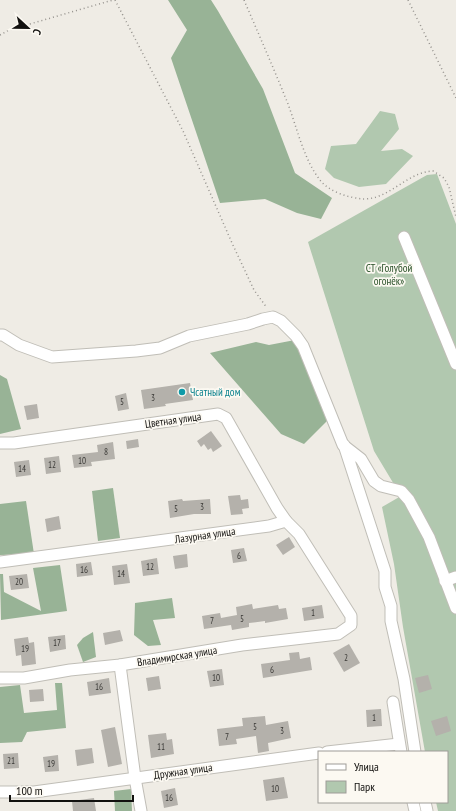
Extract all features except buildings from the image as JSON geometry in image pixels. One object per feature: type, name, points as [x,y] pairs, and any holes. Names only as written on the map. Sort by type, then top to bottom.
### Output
[{"type":"street","points":[[404,238],[453,350],[456,364]]},
{"type":"street","points":[[0,335],[3,335],[19,345],[52,357],[136,352],[160,348],[188,336],[248,324],[272,317],[281,321],[296,336],[303,346],[343,445],[385,571],[386,587],[391,606],[391,621],[404,679],[415,751]]},
{"type":"street","name":"Цветная улица","points":[[0,443],[14,443],[218,414],[226,418],[277,508],[286,521]]},
{"type":"street","points":[[343,445],[361,459],[374,481],[381,486],[401,491],[409,500],[429,537],[456,608]]},
{"type":"street","name":"Лазурная улица","points":[[0,562],[269,526],[286,521]]},
{"type":"street","name":"Владимирская улица","points":[[0,678],[24,678],[70,670],[120,665],[242,645],[338,634],[351,625],[351,616],[299,534],[286,521]]},
{"type":"street","points":[[445,581],[456,577]]},
{"type":"street","points":[[120,665],[135,778],[141,811]]},
{"type":"street","points":[[345,751],[400,748],[393,702]]},
{"type":"street","name":"Дружная улица","points":[[0,792],[34,792],[318,753]]},
{"type":"path","points":[[0,35],[9,30],[114,0],[183,131],[254,290],[272,317]]},
{"type":"path","points":[[244,0],[288,105],[304,150],[314,171],[325,185],[334,191],[351,197],[364,199],[383,195],[419,173],[433,171],[444,178],[449,187],[456,216]]},
{"type":"path","points":[[408,0],[456,98]]},
{"type":"green space","points":[[168,0],[211,0],[263,89],[295,173],[332,198],[321,219],[297,213],[265,199],[220,203],[171,58],[187,30]]},
{"type":"green space","points":[[380,111],[395,114],[399,129],[381,151],[402,149],[413,156],[386,184],[359,187],[334,178],[325,169],[331,146],[356,144]]},
{"type":"green space","name":"СТ «Голубой огонёк»","points":[[437,174],[456,224],[456,811],[438,811],[436,803],[448,803],[448,751],[425,751],[403,627],[394,564],[382,507],[401,496],[374,451],[308,242],[427,175]]},
{"type":"green space","points":[[295,340],[327,421],[304,444],[281,434],[210,353],[256,342],[269,345]]},
{"type":"green space","points":[[0,375],[7,379],[21,429],[0,434]]},
{"type":"green space","points":[[113,488],[120,538],[98,541],[92,491]]},
{"type":"green space","points":[[26,501],[34,554],[0,555],[0,504]]},
{"type":"green space","points":[[60,565],[67,611],[1,620],[0,574],[3,574],[4,592],[41,611],[33,568]]},
{"type":"green space","points":[[172,598],[175,618],[153,620],[161,645],[148,646],[134,635],[135,603]]},
{"type":"green space","points":[[93,632],[96,657],[83,662],[77,645],[83,638]]},
{"type":"green space","points":[[55,683],[62,683],[66,728],[27,732],[22,742],[0,743],[0,687],[20,685],[24,713],[57,710]]},
{"type":"green space","points":[[131,789],[132,811],[115,811],[114,791]]},
{"type":"place","name":"Чсатный дом","points":[[182,392]]}]
